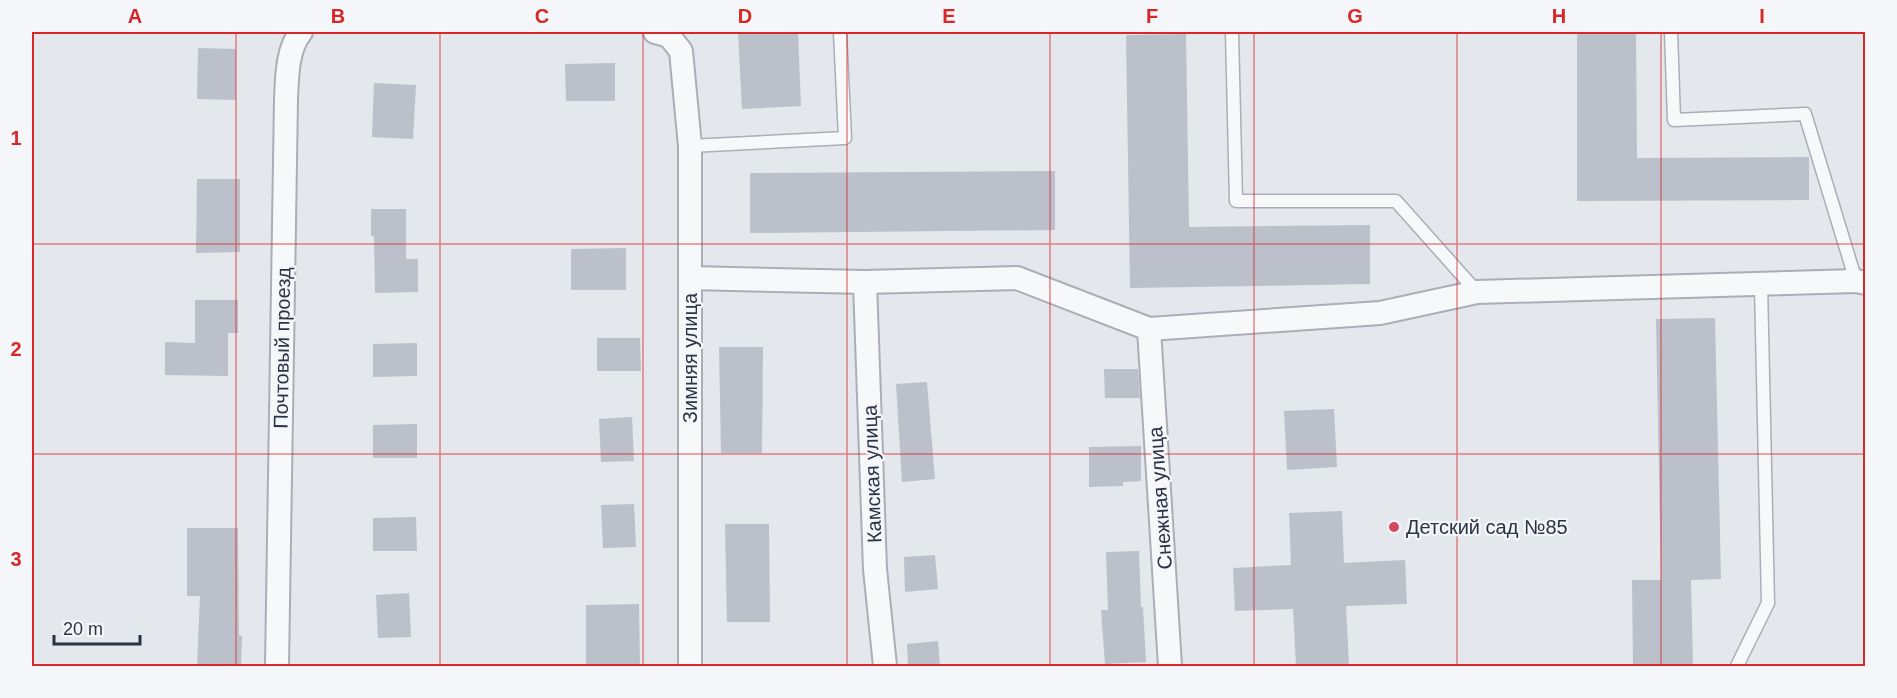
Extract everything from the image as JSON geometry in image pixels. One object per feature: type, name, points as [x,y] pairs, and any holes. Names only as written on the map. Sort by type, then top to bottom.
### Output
[{"type":"street","name":"Почтовый проезд","points":[[277,666],[286,99],[290,58],[297,37],[302,32]]},
{"type":"street","name":"Зимняя улица","points":[[655,32],[669,36],[681,51],[690,146],[690,666]]},
{"type":"street","points":[[690,278],[866,282],[1017,278],[1149,329],[1380,313],[1478,292],[1861,282]]},
{"type":"street","name":"Камская улица","points":[[866,282],[875,569],[885,666]]},
{"type":"street","name":"Снежная улица","points":[[1149,329],[1170,666]]},
{"type":"lane","points":[[690,146],[845,138],[840,32]]},
{"type":"lane","points":[[1232,32],[1236,201],[1396,201],[1478,292]]},
{"type":"lane","points":[[1671,32],[1674,120],[1805,114],[1861,282]]},
{"type":"lane","points":[[1737,666],[1768,603],[1761,285]]},
{"type":"building","points":[[738,32],[798,32],[801,106],[742,109]]},
{"type":"building","points":[[1577,32],[1636,32],[1637,158],[1809,157],[1809,200],[1577,201]]},
{"type":"building","points":[[1186,34],[1189,227],[1370,225],[1370,284],[1130,288],[1126,35]]},
{"type":"building","points":[[198,48],[236,49],[236,100],[197,99]]},
{"type":"building","points":[[615,63],[615,101],[566,101],[565,64]]},
{"type":"building","points":[[374,83],[416,85],[413,139],[372,137]]},
{"type":"building","points":[[1055,171],[1055,230],[750,233],[750,173]]},
{"type":"building","points":[[197,179],[240,179],[240,252],[196,253]]},
{"type":"building","points":[[371,209],[406,209],[406,259],[418,259],[418,292],[375,293]]},
{"type":"building","points":[[626,248],[626,290],[571,290],[571,249]]},
{"type":"building","points":[[195,300],[238,300],[238,333],[228,333],[228,376],[165,375],[165,342],[195,343]]},
{"type":"building","points":[[1715,318],[1721,579],[1691,580],[1693,666],[1633,666],[1632,580],[1661,580],[1656,319]]},
{"type":"building","points":[[597,338],[640,338],[641,371],[597,371]]},
{"type":"building","points":[[417,343],[417,376],[373,377],[373,344]]},
{"type":"building","points":[[719,347],[763,347],[762,453],[721,453]]},
{"type":"building","points":[[1104,369],[1138,369],[1140,398],[1105,398]]},
{"type":"building","points":[[927,382],[935,479],[902,482],[896,384]]},
{"type":"building","points":[[1334,409],[1337,467],[1287,470],[1284,411]]},
{"type":"building","points":[[632,417],[634,461],[601,462],[599,419]]},
{"type":"building","points":[[417,424],[417,458],[373,458],[373,425]]},
{"type":"building","points":[[1141,446],[1141,481],[1123,482],[1123,486],[1089,487],[1089,447]]},
{"type":"building","points":[[634,504],[636,547],[603,548],[601,505]]},
{"type":"building","points":[[1342,511],[1344,563],[1405,560],[1407,604],[1346,606],[1349,666],[1296,666],[1293,609],[1235,611],[1233,568],[1291,565],[1289,513]]},
{"type":"building","points":[[416,517],[417,551],[373,551],[373,518]]},
{"type":"building","points":[[725,524],[769,524],[770,622],[727,622]]},
{"type":"building","points":[[187,528],[238,528],[241,666],[197,666],[200,596],[187,596]]},
{"type":"building","points":[[1139,551],[1146,662],[1105,664],[1101,610],[1108,610],[1106,552]]},
{"type":"building","points":[[935,555],[938,589],[905,592],[904,557]]},
{"type":"building","points":[[409,593],[411,637],[378,638],[376,595]]},
{"type":"building","points":[[639,604],[640,666],[586,666],[586,605]]},
{"type":"building","points":[[938,641],[940,666],[908,666],[907,644]]},
{"type":"place","name":"Детский сад №85","points":[[1394,527]]}]
